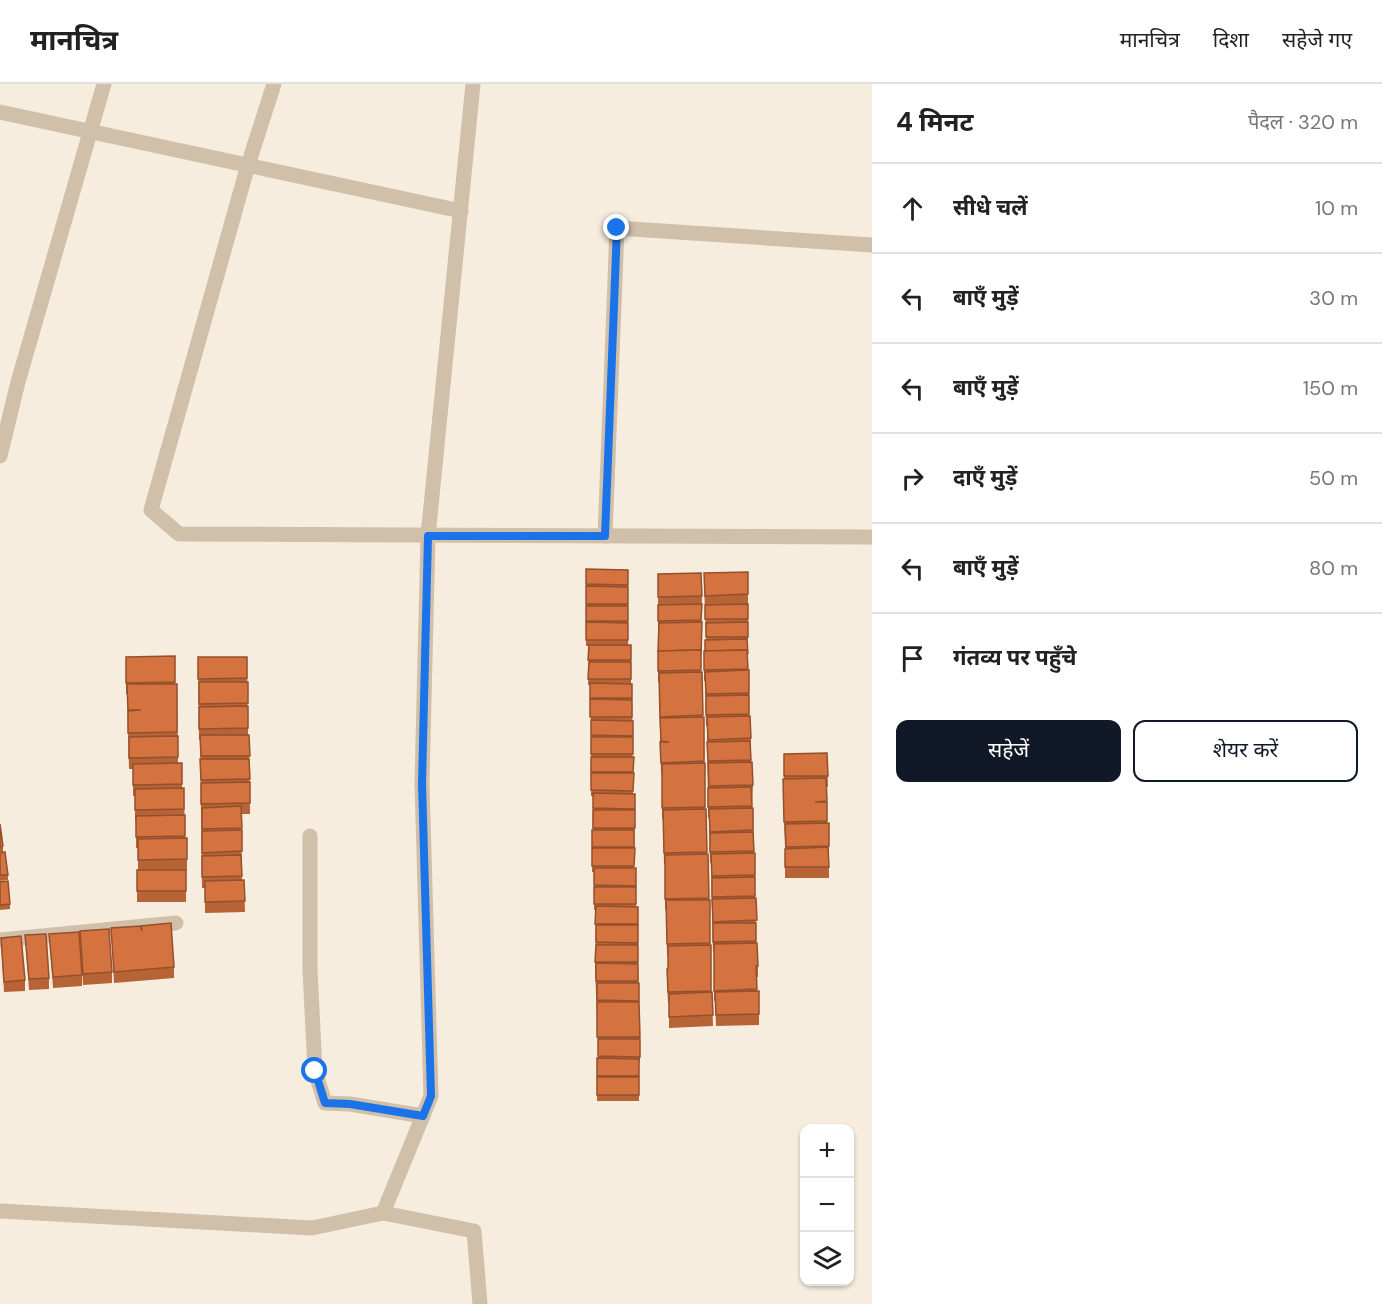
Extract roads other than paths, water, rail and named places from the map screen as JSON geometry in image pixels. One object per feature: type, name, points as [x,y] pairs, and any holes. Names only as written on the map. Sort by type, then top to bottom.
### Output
[{"type":"street","points":[[0,456],[18,382],[104,84]]},
{"type":"street","points":[[274,84],[248,165],[151,510],[179,534],[872,537]]},
{"type":"street","points":[[383,1213],[431,1096],[422,783],[428,536],[473,84]]},
{"type":"street","points":[[0,112],[461,211]]},
{"type":"street","points":[[605,536],[617,228],[872,245]]},
{"type":"street","points":[[310,836],[310,970],[315,1071],[325,1103],[350,1104],[423,1116]]},
{"type":"street","points":[[0,940],[176,923]]},
{"type":"street","points":[[0,1211],[312,1228],[383,1213],[474,1231],[480,1304]]}]
